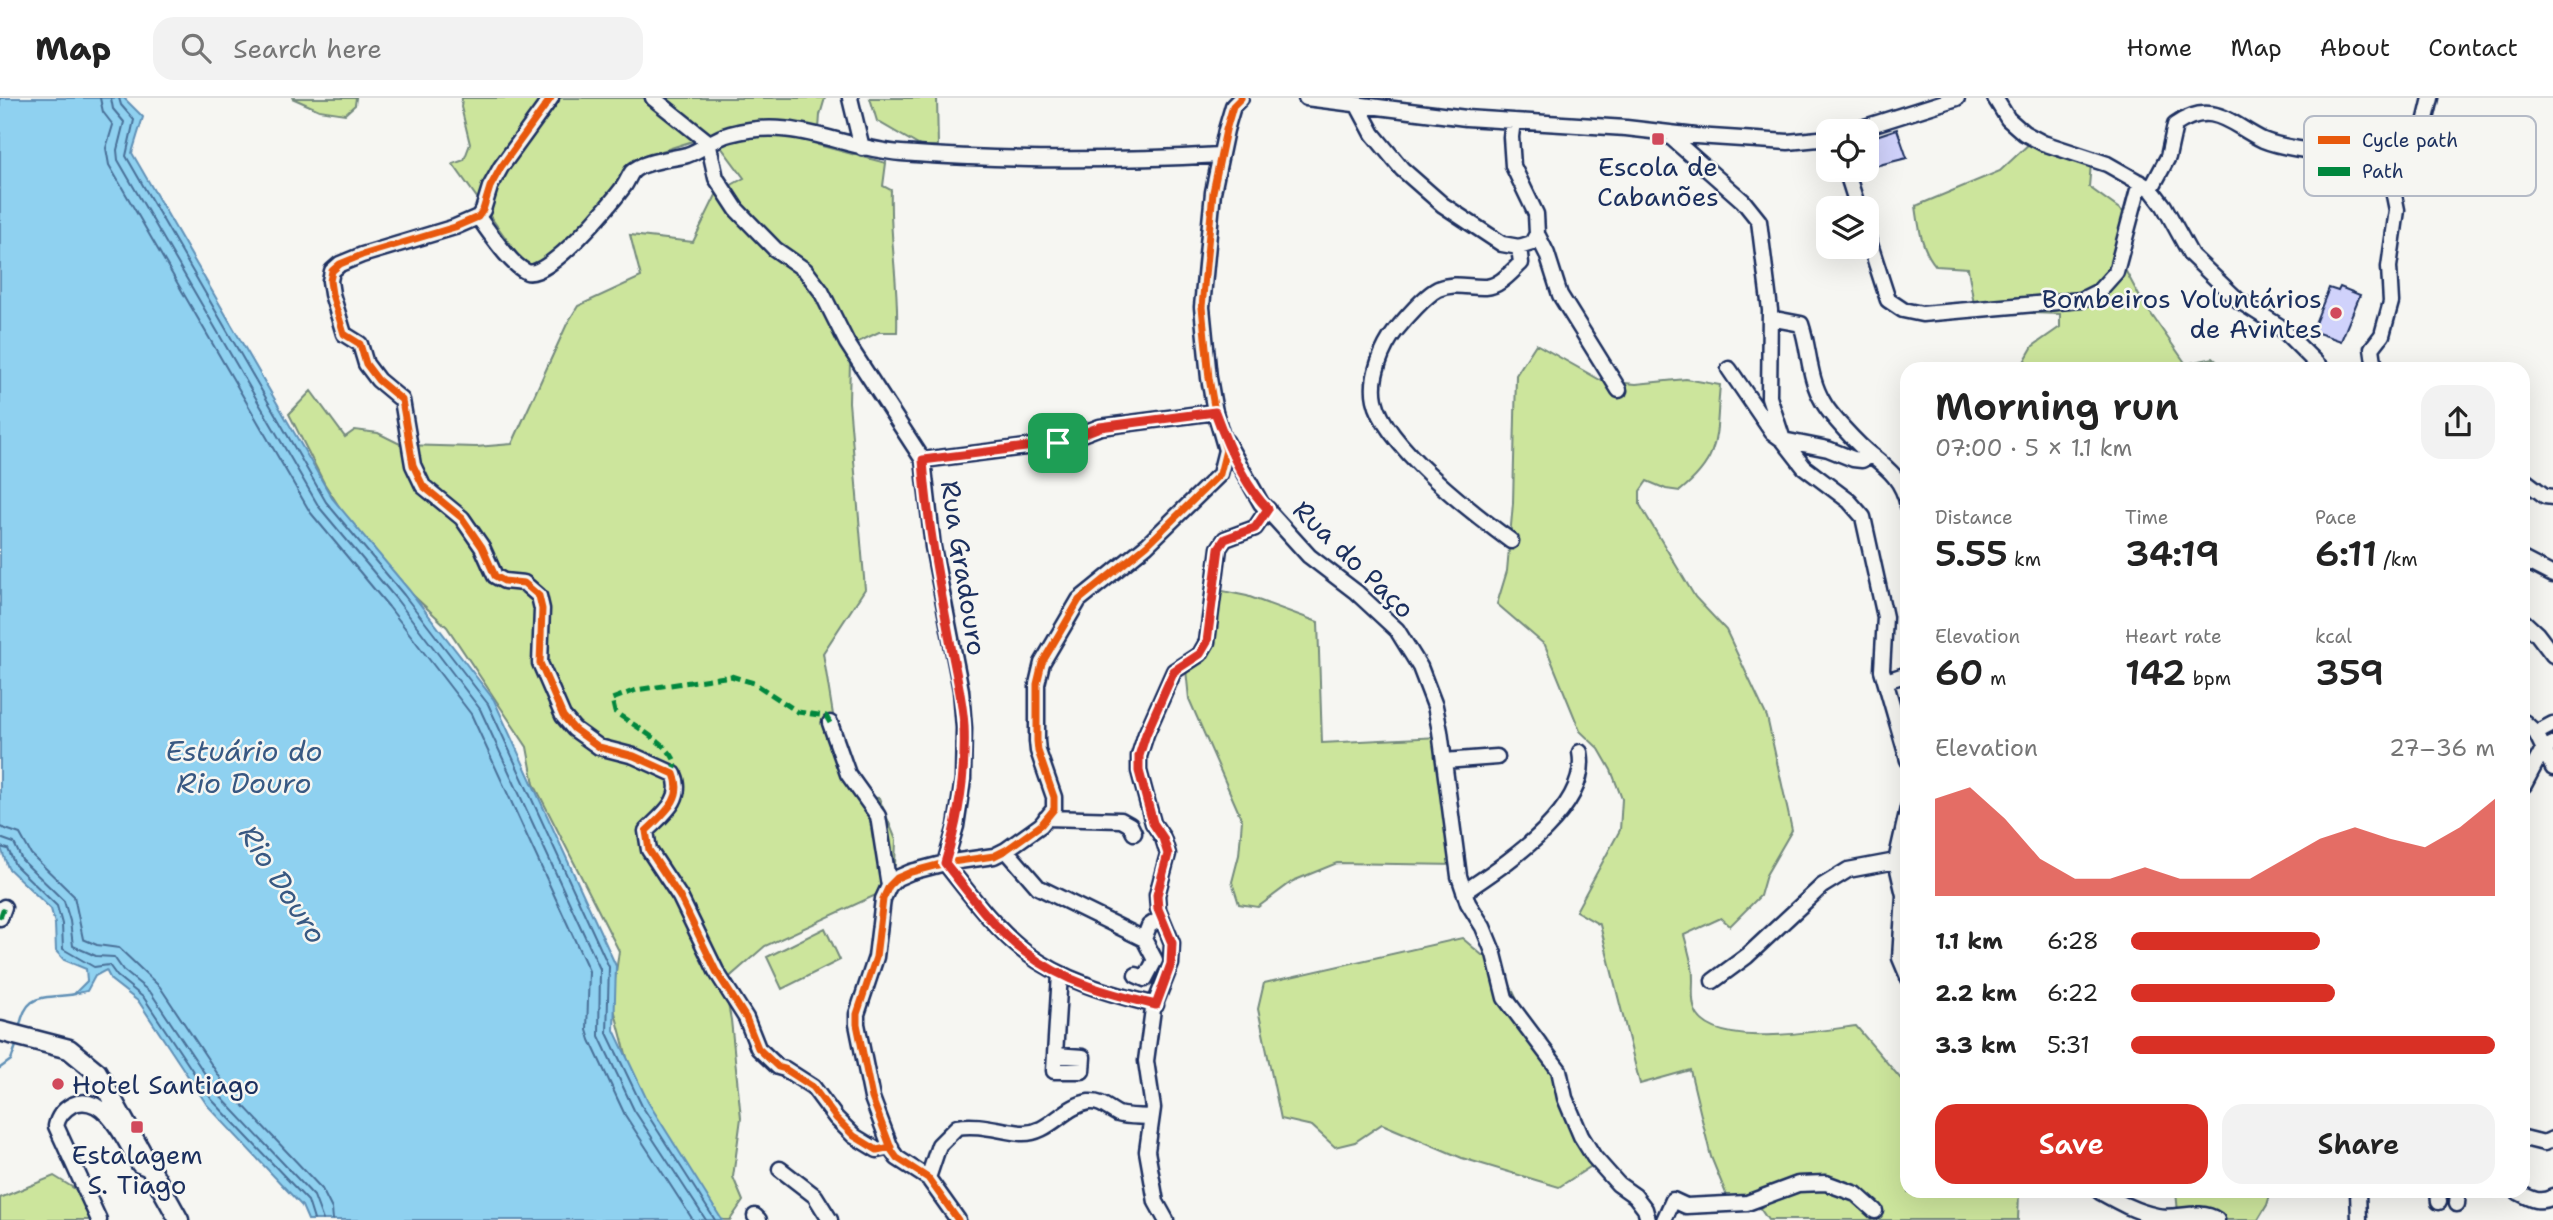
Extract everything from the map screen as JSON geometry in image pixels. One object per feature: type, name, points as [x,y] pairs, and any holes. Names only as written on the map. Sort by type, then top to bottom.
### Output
[{"type":"main road","points":[[12,1035],[69,1049],[97,1072],[179,1220]]},
{"type":"street","points":[[551,98],[501,167],[478,216],[455,227],[341,264],[332,271],[330,281],[338,319],[344,334],[359,344],[366,363],[378,380],[402,400],[414,465],[423,486],[462,518],[482,547],[495,576],[504,581],[524,583],[539,596],[542,609],[540,663],[563,716],[574,729],[598,747],[635,756],[674,774],[679,785],[678,796],[646,831],[649,850],[680,897],[716,971],[746,1018],[758,1048],[778,1067],[813,1087],[835,1118],[853,1136],[877,1150],[891,1147]]},
{"type":"street","points":[[653,98],[708,142]]},
{"type":"street","points":[[850,98],[862,148]]},
{"type":"street","points":[[1306,98],[1358,106],[1513,121],[1788,142],[1816,139]]},
{"type":"street","points":[[1879,123],[1957,98]]},
{"type":"street","points":[[2427,116],[2431,98]]},
{"type":"street","points":[[1992,99],[2024,133],[2043,143],[2107,164],[2145,186],[2164,206],[2190,255],[2238,300],[2279,327],[2315,362]]},
{"type":"street","name":"Rua do Paço","points":[[1235,101],[1213,192],[1202,307],[1215,412],[1225,439],[1249,484],[1268,509],[1309,555],[1356,592],[1396,631],[1420,667],[1435,706],[1459,876],[1494,954],[1505,998],[1559,1070],[1565,1098],[1581,1136],[1594,1157],[1618,1184],[1635,1196],[1645,1209],[1648,1220]]},
{"type":"street","points":[[1358,106],[1373,134],[1402,169],[1443,205],[1502,244],[1519,247],[1532,243],[1536,234],[1536,214],[1513,166],[1513,121]]},
{"type":"street","points":[[1875,259],[1888,300],[1903,310],[1922,314],[2081,300],[2099,291],[2116,272],[2145,186],[2168,157],[2175,125],[2199,114],[2222,116],[2265,141],[2304,150]]},
{"type":"street","points":[[478,216],[514,263],[527,272],[533,272],[564,253],[611,204],[633,170],[663,159],[689,154],[728,134],[760,128],[801,130],[862,148],[976,157],[1156,158],[1220,155]]},
{"type":"street","points":[[1666,132],[1743,201],[1759,221],[1770,318],[1769,397],[1783,440]]},
{"type":"street","name":"Rua Gradouro","points":[[708,142],[716,178],[737,210],[775,248],[805,270],[821,290],[847,343],[923,460],[933,547],[961,690],[964,728],[963,779],[956,826],[945,863]]},
{"type":"street","points":[[2374,362],[2372,348],[2382,335],[2390,302],[2389,267],[2397,210],[2394,196]]},
{"type":"street","points":[[1536,234],[1547,254],[1560,295],[1619,390]]},
{"type":"street","points":[[1511,541],[1483,520],[1404,448],[1378,412],[1373,380],[1388,341],[1403,321],[1437,290],[1462,284],[1487,287],[1504,279],[1521,263],[1519,247]]},
{"type":"street","points":[[1770,318],[1801,324],[1809,367],[1823,403],[1870,455],[1894,472],[1900,482]]},
{"type":"street","points":[[1728,369],[1772,432],[1783,440],[1809,472],[1849,501],[1863,517],[1885,617],[1881,661],[1900,731]]},
{"type":"street","points":[[923,460],[1058,443],[1100,427],[1215,412]]},
{"type":"street","points":[[958,1220],[928,1178],[897,1158],[872,1098],[857,1014],[876,957],[883,899],[889,886],[897,878],[911,872],[945,863],[994,856],[1006,850],[1054,809],[1054,797],[1037,741],[1037,684],[1042,663],[1079,600],[1147,545],[1220,474],[1226,450],[1225,439]]},
{"type":"street","points":[[1783,440],[1817,446],[1853,459],[1862,460],[1870,455]]},
{"type":"street","points":[[2530,484],[2546,496],[2553,497]]},
{"type":"street","points":[[1166,1220],[1156,1202],[1147,1151],[1153,1108],[1146,1061],[1156,1005],[1169,973],[1172,943],[1161,918],[1157,895],[1168,854],[1163,838],[1153,823],[1139,771],[1139,756],[1174,671],[1200,654],[1207,642],[1219,548],[1225,539],[1255,528],[1268,509]]},
{"type":"street","points":[[2530,563],[2553,575]]},
{"type":"street","points":[[2530,628],[2553,655]]},
{"type":"street","points":[[1886,681],[1900,677]]},
{"type":"street","points":[[830,723],[848,774],[878,817],[889,886]]},
{"type":"street","points":[[2536,733],[2553,724]]},
{"type":"street","points":[[2530,728],[2548,746],[2553,768]]},
{"type":"street","points":[[2530,775],[2548,746]]},
{"type":"street","points":[[1464,892],[1504,865],[1546,830],[1580,780],[1580,752]]},
{"type":"street","points":[[1444,761],[1497,757]]},
{"type":"street","points":[[1046,818],[1121,820],[1130,825],[1134,833]]},
{"type":"street","points":[[1900,843],[1896,861],[1900,877]]},
{"type":"street","points":[[1006,850],[1038,887],[1143,939],[1155,960],[1145,979],[1136,975]]},
{"type":"street","points":[[1713,981],[1747,956],[1822,886],[1848,870],[1896,861]]},
{"type":"street","points":[[945,863],[1014,943],[1060,974],[1071,980],[1156,1005]]},
{"type":"street","points":[[1143,939],[1149,926],[1161,918]]},
{"type":"street","points":[[1055,1055],[1060,974]]},
{"type":"street","points":[[928,1178],[939,1145],[957,1127],[1005,1129],[1021,1133],[1038,1131],[1080,1105],[1091,1102],[1104,1105],[1117,1113],[1150,1117]]},
{"type":"street","points":[[99,1220],[57,1126],[58,1117],[68,1107],[79,1103],[102,1109],[110,1117],[139,1166],[151,1169]]},
{"type":"street","points":[[2530,1140],[2543,1143],[2553,1135]]},
{"type":"street","points":[[780,1169],[810,1191],[830,1220]]},
{"type":"street","points":[[1664,1220],[1673,1200],[1686,1206],[1747,1203],[1798,1184],[1826,1183],[1856,1194],[1875,1211]]},
{"type":"street","points":[[2529,1198],[2544,1202],[2553,1197]]},
{"type":"street","points":[[2111,1198],[2158,1217],[2200,1214],[2217,1220]]},
{"type":"street","points":[[2358,1198],[2359,1220]]},
{"type":"green space","points":[[292,98],[356,98],[355,105],[345,114],[319,110]]},
{"type":"green space","points":[[462,98],[825,98],[820,115],[818,145],[886,163],[883,186],[891,190],[897,332],[879,332],[854,344],[850,362],[849,402],[865,589],[823,653],[834,721],[864,797],[879,798],[896,840],[895,865],[876,895],[765,946],[724,982],[731,1020],[741,1118],[733,1177],[743,1201],[730,1220],[719,1220],[628,1078],[630,1069],[612,1001],[619,951],[534,784],[527,747],[447,627],[370,555],[324,483],[289,414],[311,391],[345,437],[355,430],[378,433],[402,445],[476,447],[512,444],[567,324],[578,306],[641,277],[630,235],[693,242],[717,193],[744,178],[712,135],[636,159],[558,266],[529,271],[453,164],[464,160],[470,144],[461,107]]},
{"type":"green space","points":[[870,98],[937,98],[938,146],[920,146],[877,121]]},
{"type":"green space","points":[[2030,143],[2091,163],[2089,187],[2129,216],[2123,266],[2142,301],[2185,362],[2024,362],[2033,346],[2060,327],[2060,314],[1975,311],[1968,268],[1936,266],[1924,245],[1916,206],[2000,171]]},
{"type":"green space","points":[[1536,344],[1602,381],[1636,384],[1686,379],[1720,385],[1714,444],[1704,467],[1680,491],[1666,489],[1647,481],[1640,491],[1640,505],[1695,597],[1726,630],[1767,717],[1792,830],[1766,875],[1760,896],[1730,926],[1721,918],[1684,935],[1692,967],[1695,1010],[1705,1023],[1722,1031],[1744,1035],[1794,1034],[1856,1026],[1900,1078],[1900,1198],[2019,1198],[2018,1220],[1768,1220],[1759,1207],[1729,1201],[1711,1157],[1690,1070],[1640,1084],[1600,925],[1576,911],[1620,830],[1622,799],[1611,770],[1599,749],[1580,731],[1545,645],[1497,604],[1507,571],[1513,503],[1516,375]]},
{"type":"green space","points":[[2213,358],[2217,362],[2195,362]]},
{"type":"green space","points":[[1213,589],[1247,596],[1318,622],[1322,743],[1439,737],[1456,865],[1337,863],[1293,881],[1258,907],[1239,904],[1232,882],[1239,855],[1242,820],[1189,699],[1185,660],[1206,652]]},
{"type":"green space","points":[[825,928],[840,960],[782,989],[767,957]]},
{"type":"green space","points":[[1462,938],[1482,955],[1496,955],[1590,1156],[1593,1165],[1559,1187],[1462,1158],[1382,1124],[1355,1142],[1335,1147],[1312,1126],[1281,1119],[1258,1009],[1264,983]]},
{"type":"green space","points":[[54,1176],[80,1192],[95,1220],[0,1220],[0,1198]]},
{"type":"green space","points":[[2177,1198],[2269,1198],[2258,1220],[2172,1220],[2178,1212]]},
{"type":"water","name":"Estuário do Rio Douro","points":[[0,98],[124,98],[143,117],[132,153],[332,498],[409,590],[494,700],[616,966],[614,1030],[648,1102],[722,1220],[308,1220],[302,1206],[207,1105],[139,1002],[111,980],[106,970],[95,976],[87,991],[74,994],[87,981],[86,969],[64,960],[56,951],[55,924],[51,909],[8,868],[0,845]]},
{"type":"building","points":[[1897,129],[1907,158],[1879,165],[1879,135]]},
{"type":"building","name":"Bombeiros Voluntários de Avintes","points":[[2340,287],[2360,295],[2341,341],[2312,331],[2329,288],[2338,291]]},
{"type":"waterway","points":[[19,1030],[26,1008],[37,999],[75,994]]},
{"type":"waterway","points":[[0,1068],[11,1060],[17,1043]]},
{"type":"marked path","points":[[674,774],[675,763],[667,749],[615,712],[612,699],[636,690],[731,676],[754,683],[798,712],[826,716],[830,723]]},
{"type":"marked path","points":[[0,918],[4,907]]},
{"type":"cycle path","points":[[551,98],[501,167],[478,217],[455,227],[362,255],[340,264],[332,271],[332,294],[344,334],[360,344],[366,364],[378,380],[402,400],[413,465],[423,486],[462,518],[482,547],[495,576],[504,581],[524,583],[539,596],[542,609],[540,663],[563,716],[574,729],[599,747],[634,756],[674,774],[677,783],[674,799],[646,831],[649,850],[680,897],[716,971],[746,1018],[758,1048],[778,1067],[813,1087],[836,1118],[854,1136],[877,1150],[891,1147]]},
{"type":"cycle path","points":[[958,1220],[928,1178],[897,1158],[892,1151],[872,1098],[857,1014],[876,957],[883,899],[889,886],[897,878],[911,872],[945,863],[994,856],[1006,850],[1041,825],[1054,809],[1054,797],[1037,741],[1037,684],[1042,663],[1079,600],[1147,545],[1220,474],[1226,450],[1209,378],[1202,307],[1213,192],[1233,106],[1241,98]]},
{"type":"place","name":"Escola de Cabanões","points":[[1658,139]]},
{"type":"place","name":"Bombeiros Voluntários de Avintes","points":[[2336,313]]},
{"type":"place","name":"Hotel Santiago","points":[[58,1084]]},
{"type":"place","name":"Estalagem S. Tiago","points":[[137,1127]]},
{"type":"route","points":[[1215,412],[1225,439],[1249,484],[1268,509],[1255,528],[1225,539],[1219,548],[1207,642],[1200,654],[1174,671],[1139,756],[1139,771],[1153,823],[1163,838],[1168,854],[1157,895],[1158,909],[1172,943],[1171,964],[1156,1005],[1071,980],[1043,965],[1005,934],[945,863],[956,826],[963,779],[964,728],[961,690],[933,547],[923,460],[1058,443],[1100,427],[1215,412]]},
{"type":"water label","name":"Rio Douro","points":[[283,884]]}]
